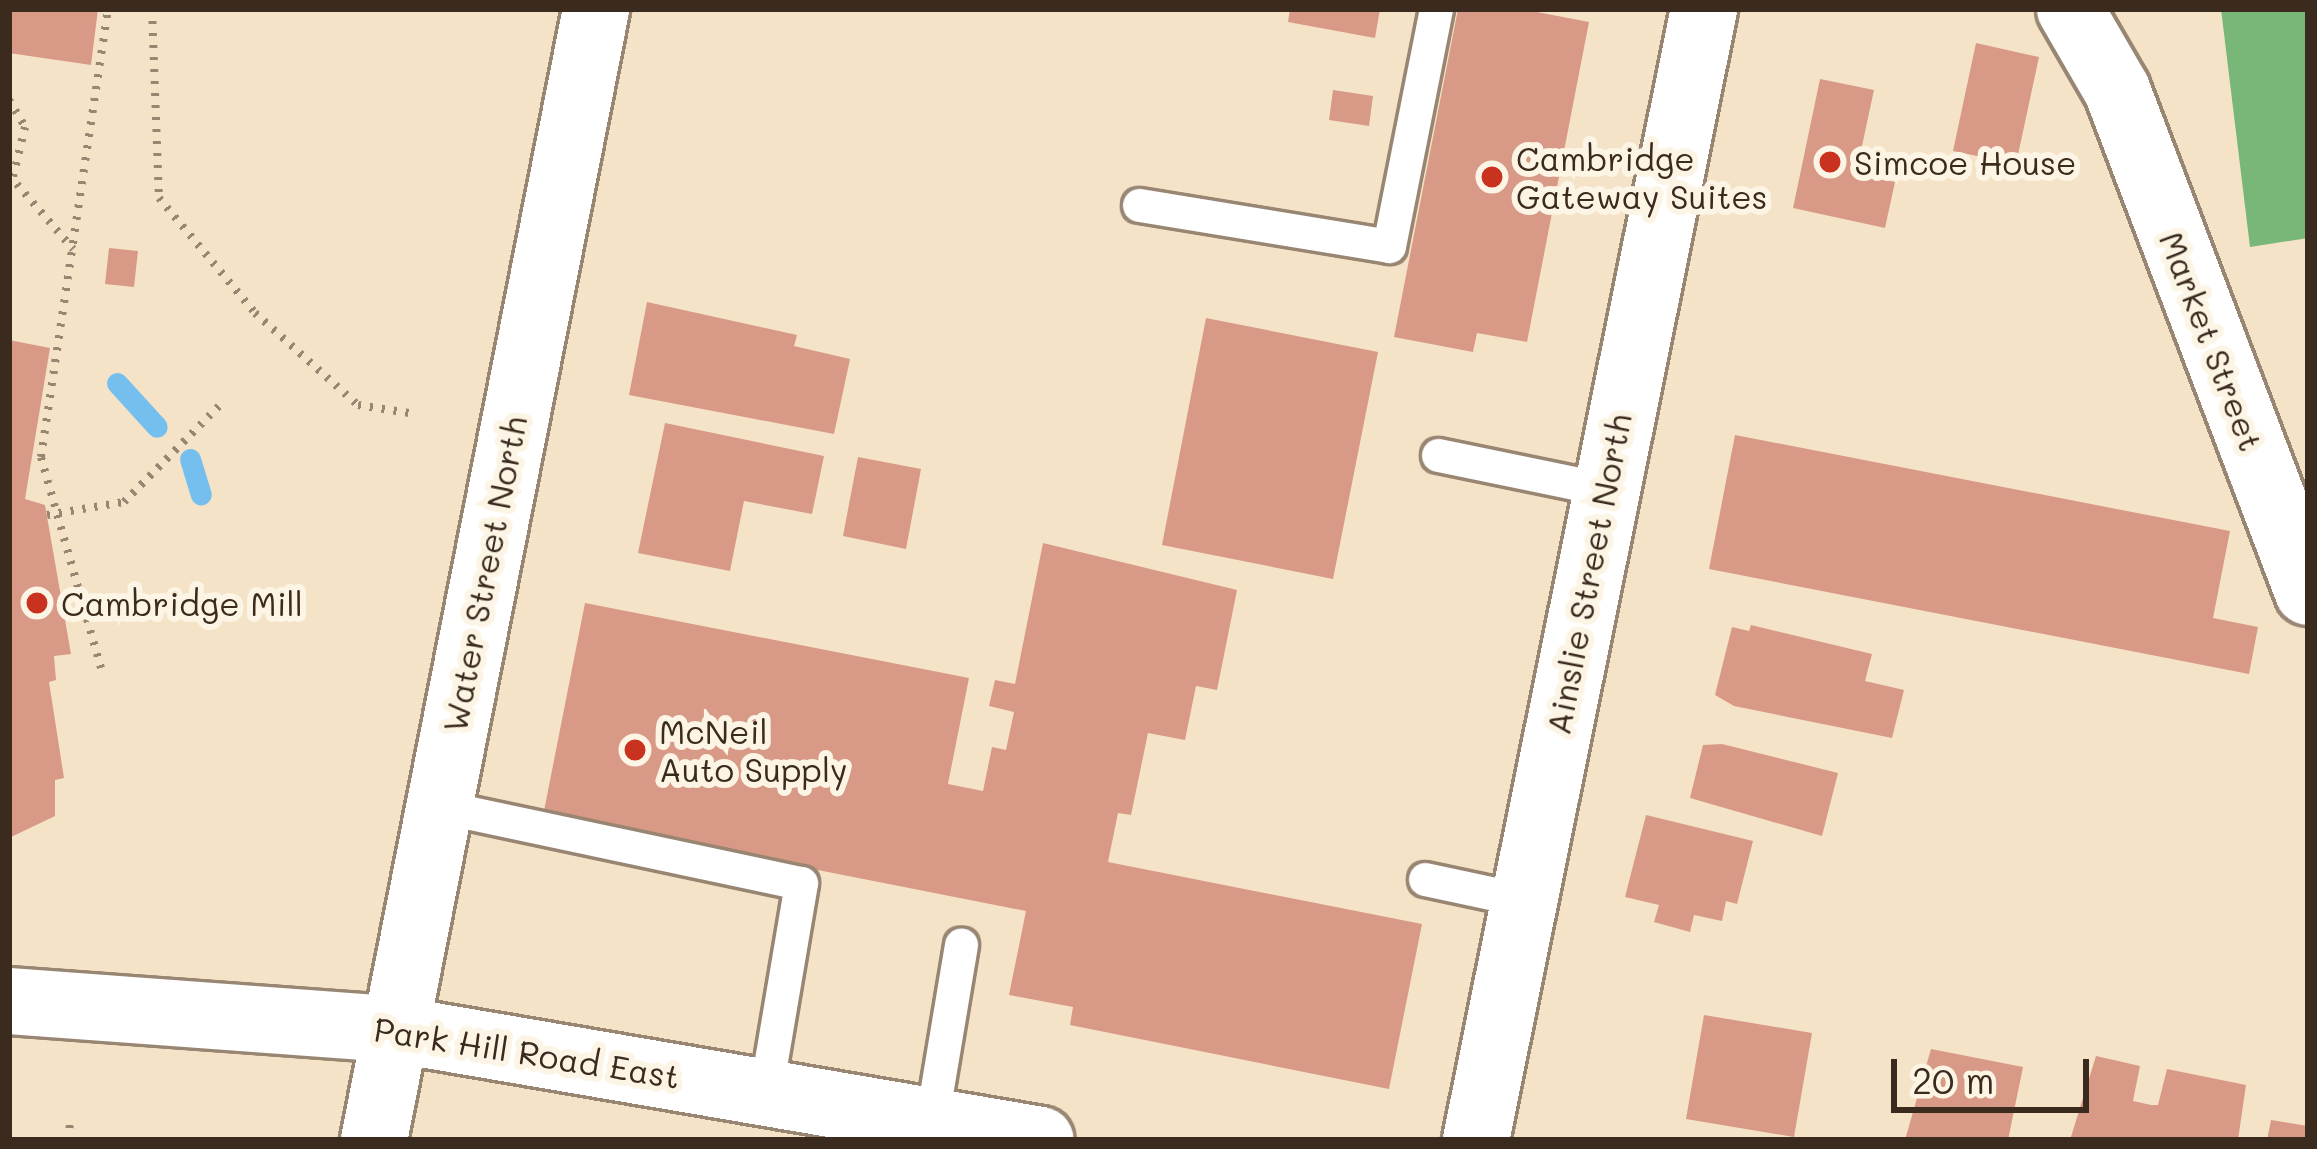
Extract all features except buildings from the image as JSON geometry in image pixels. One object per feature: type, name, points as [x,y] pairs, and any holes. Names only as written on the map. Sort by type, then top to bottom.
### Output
[{"type":"main road","name":"Water Street North","points":[[374,1140],[596,9]]},
{"type":"main road","name":"Ainslie Street North","points":[[1476,1140],[1704,9]]},
{"type":"main road","name":"Market Street","points":[[2070,9],[2117,90],[2308,592]]},
{"type":"main road","name":"Park Hill Road East","points":[[9,1001],[393,1029],[766,1090],[888,1125],[1041,1140]]},
{"type":"lane","points":[[1139,206],[1389,246],[1436,9]]},
{"type":"lane","points":[[1438,455],[1604,489]]},
{"type":"lane","points":[[438,806],[801,883],[766,1090]]},
{"type":"lane","points":[[1425,879],[1523,900]]},
{"type":"lane","points":[[888,1125],[961,944]]},
{"type":"path","points":[[100,668],[41,457],[108,9]]},
{"type":"path","points":[[152,9],[159,198],[255,314],[358,405],[409,413]]},
{"type":"path","points":[[9,100],[25,127],[11,176],[74,250]]},
{"type":"path","points":[[47,514],[124,502],[219,406]]},
{"type":"path","points":[[68,1140],[71,1117]]},
{"type":"green space","points":[[2221,9],[2308,9],[2308,238],[2250,247]]},
{"type":"waterway","points":[[117,383],[157,427]]},
{"type":"waterway","points":[[190,459],[201,494]]},
{"type":"place","name":"Simcoe House","points":[[1830,162]]},
{"type":"place","name":"Cambridge Gateway Suites","points":[[1492,177]]},
{"type":"place","name":"Cambridge Mill","points":[[37,603]]},
{"type":"place","name":"McNeil Auto Supply","points":[[635,750]]}]
